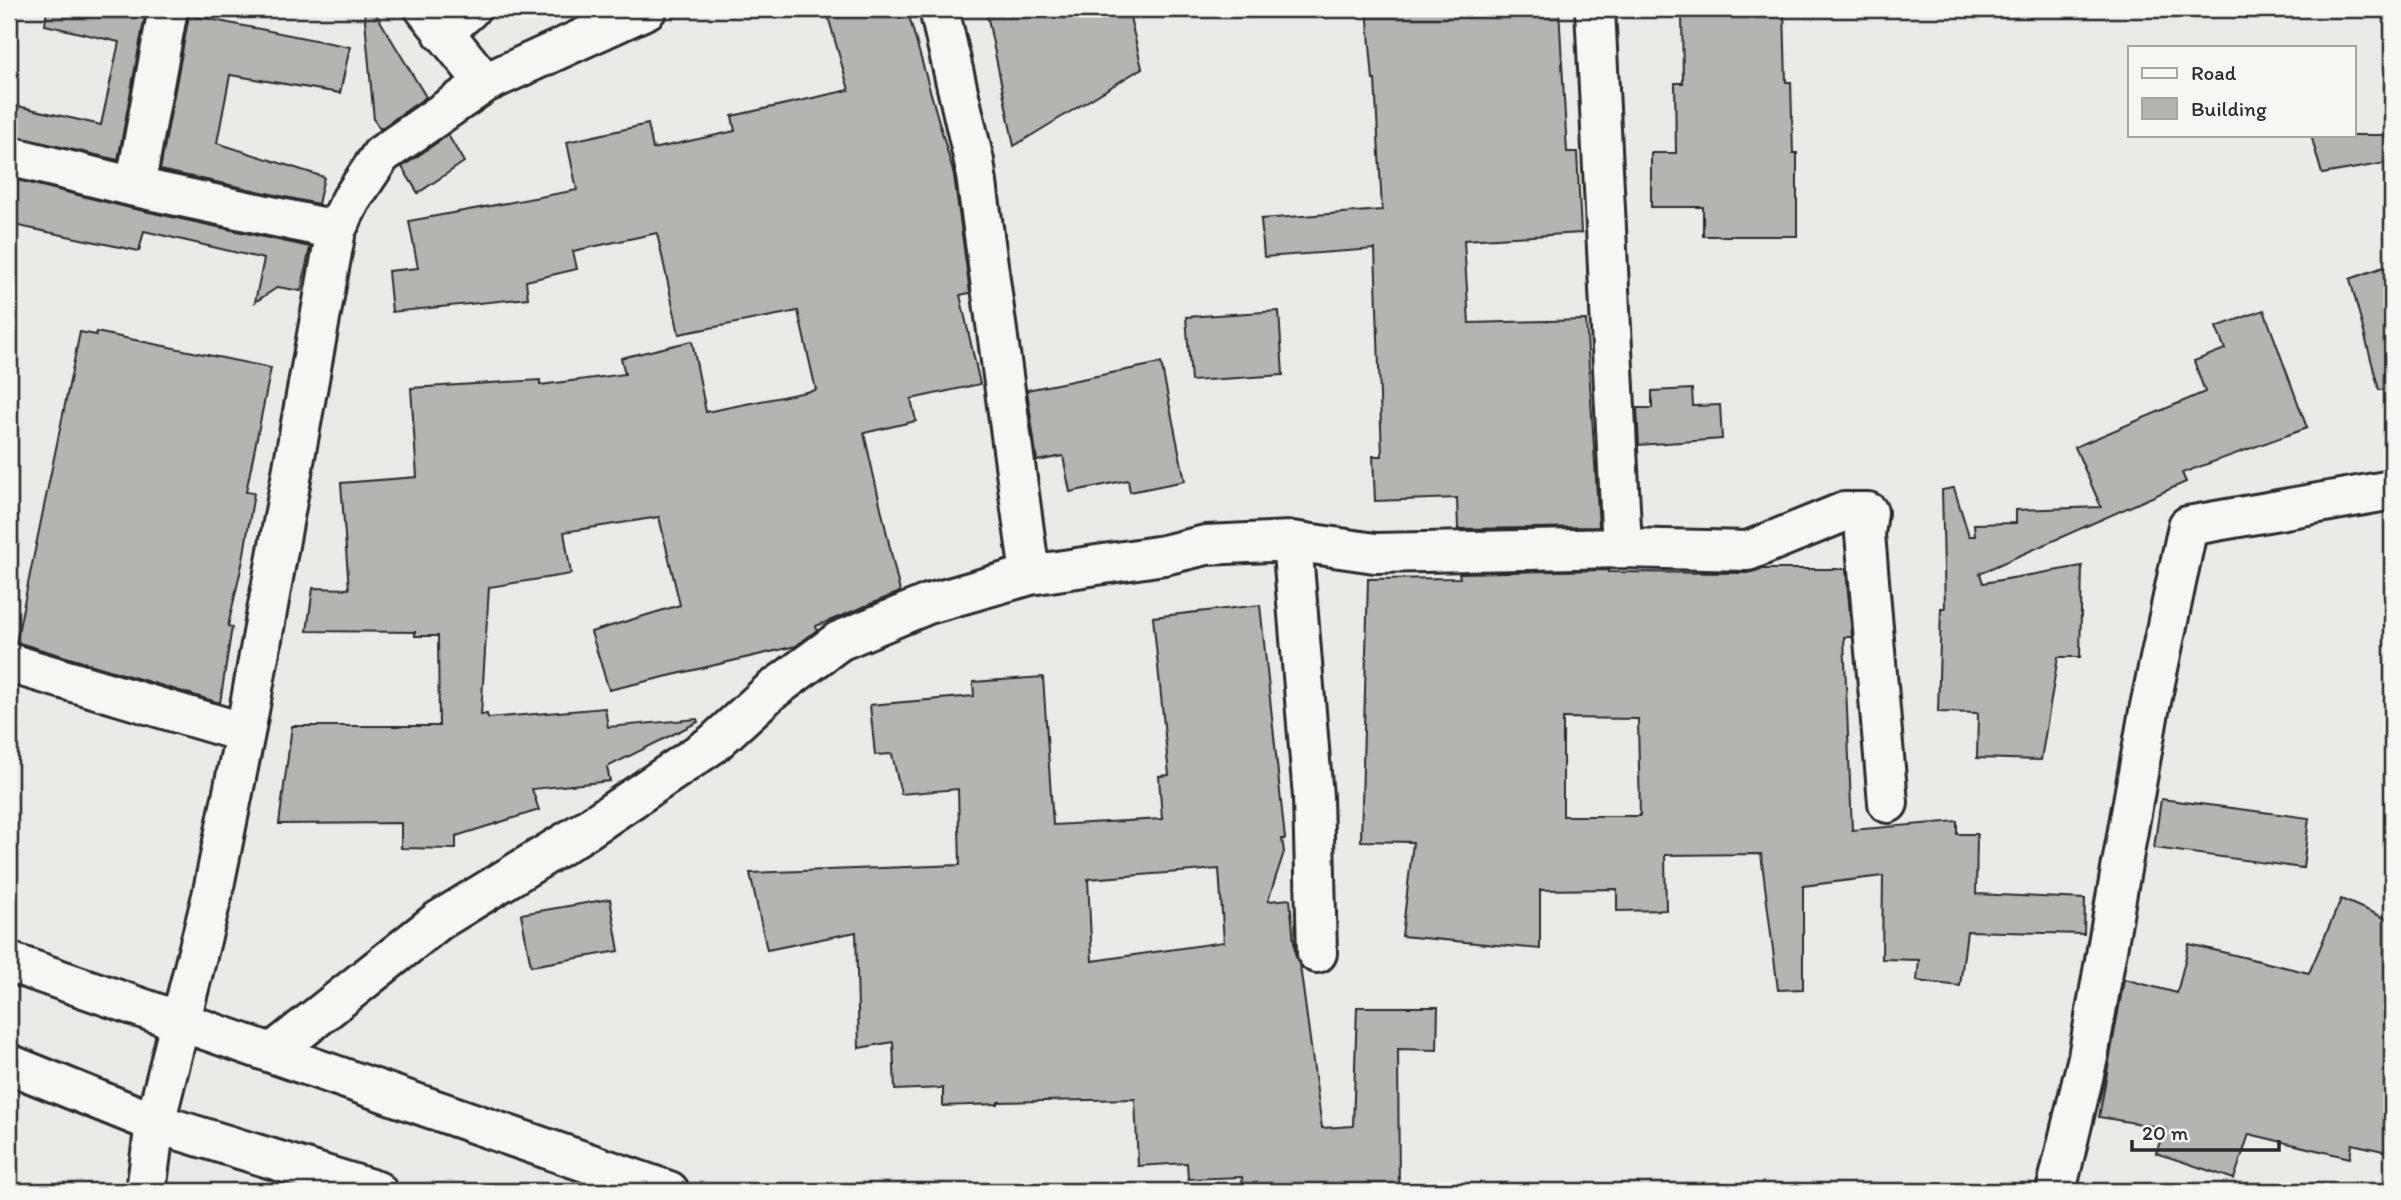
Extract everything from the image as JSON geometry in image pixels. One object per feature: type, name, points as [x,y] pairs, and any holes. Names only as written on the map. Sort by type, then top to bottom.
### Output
[{"type":"street","points":[[135,187],[168,9]]},
{"type":"street","points":[[146,1191],[155,1124],[212,896],[245,733],[336,230],[351,200],[381,155],[485,83],[647,9]]},
{"type":"street","points":[[939,9],[974,161],[1030,575]]},
{"type":"street","points":[[1595,9],[1622,548]]},
{"type":"street","points":[[446,17],[485,83]]},
{"type":"street","points":[[9,156],[135,187],[336,230]]},
{"type":"street","points":[[2056,1191],[2088,1057],[2149,711],[2188,526],[2392,490]]},
{"type":"street","points":[[272,1053],[438,921],[586,830],[713,744],[769,692],[839,641],[928,604],[1030,575],[1164,555],[1206,545],[1292,541],[1375,553],[1622,548],[1748,551],[1844,512],[1868,512],[1865,534],[1888,803]]},
{"type":"street","points":[[1292,541],[1313,797],[1317,953]]},
{"type":"street","points":[[9,663],[245,733]]},
{"type":"street","points":[[9,962],[669,1191]]},
{"type":"street","points":[[9,1064],[155,1124],[377,1191]]},
{"type":"building","points":[[47,9],[146,10],[118,160],[9,135],[9,104],[101,125],[119,42],[45,25]]},
{"type":"building","points":[[364,9],[373,9],[426,97],[380,129],[374,120]]},
{"type":"building","points":[[826,9],[907,9],[954,175],[970,293],[960,295],[980,384],[911,399],[916,421],[864,433],[900,592],[816,626],[817,630],[796,646],[609,690],[591,632],[680,605],[659,517],[564,532],[571,574],[489,587],[481,715],[487,714],[488,718],[605,708],[608,727],[697,719],[698,722],[607,767],[610,781],[532,789],[539,810],[456,836],[456,849],[401,848],[401,823],[279,824],[292,726],[439,726],[438,636],[415,636],[415,632],[307,631],[313,588],[349,589],[341,483],[417,477],[411,388],[540,380],[540,385],[625,374],[621,358],[692,341],[706,412],[816,390],[798,311],[679,334],[657,233],[573,251],[577,269],[526,281],[528,298],[392,312],[388,271],[418,268],[409,221],[577,190],[567,142],[648,124],[653,149],[735,131],[732,116],[849,90]]},
{"type":"building","points":[[986,9],[1128,9],[1142,68],[1014,146]]},
{"type":"building","points":[[1367,9],[1559,9],[1567,152],[1577,152],[1581,233],[1464,240],[1469,323],[1586,320],[1599,527],[1458,529],[1457,498],[1375,501],[1373,456],[1382,456],[1375,249],[1264,257],[1261,219],[1382,210],[1375,80]]},
{"type":"building","points":[[1784,10],[1786,82],[1791,82],[1793,153],[1797,153],[1797,236],[1703,236],[1703,207],[1651,207],[1651,153],[1676,153],[1675,83],[1683,83],[1682,13]]},
{"type":"building","points":[[189,15],[350,47],[340,93],[230,75],[217,143],[324,177],[318,204],[160,170]]},
{"type":"building","points":[[448,135],[464,162],[418,193],[402,167]]},
{"type":"building","points":[[2392,135],[2392,162],[2322,174],[2311,136]]},
{"type":"building","points":[[9,178],[130,208],[310,247],[301,291],[278,287],[255,302],[264,259],[144,231],[139,251],[9,224]]},
{"type":"building","points":[[2392,264],[2392,389],[2379,390],[2350,279]]},
{"type":"building","points":[[2264,310],[2307,428],[2182,473],[2186,482],[1980,573],[1983,583],[2082,566],[2080,657],[2058,657],[2041,760],[1977,758],[1978,713],[1938,712],[1941,608],[1945,608],[1942,490],[1954,488],[1969,536],[1975,536],[1974,524],[2016,523],[2016,510],[2101,507],[2075,447],[2205,392],[2194,361],[2225,349],[2216,327]]},
{"type":"building","points":[[1279,311],[1283,375],[1191,381],[1186,317]]},
{"type":"building","points":[[80,332],[96,335],[96,332],[271,368],[246,492],[254,493],[228,626],[232,627],[220,703],[16,642]]},
{"type":"building","points":[[1161,363],[1185,481],[1130,492],[1128,480],[1070,492],[1063,456],[1037,461],[1027,390]]},
{"type":"building","points":[[1692,389],[1693,406],[1720,405],[1722,439],[1639,445],[1637,408],[1652,408],[1652,391]]},
{"type":"building","points":[[1762,569],[1846,569],[1852,637],[1844,637],[1852,830],[1957,821],[1957,834],[1977,834],[1976,894],[2085,899],[2084,934],[1967,931],[1960,986],[1917,981],[1919,960],[1882,959],[1883,876],[1803,886],[1803,989],[1778,990],[1761,854],[1665,855],[1666,910],[1617,911],[1617,889],[1540,890],[1540,949],[1402,936],[1413,842],[1361,841],[1368,579],[1460,578],[1459,573],[1608,570],[1747,573]],"holes":[[[1563,718],[1638,719],[1640,816],[1563,816]]]},
{"type":"building","points":[[1260,605],[1285,839],[1282,839],[1284,852],[1268,901],[1290,899],[1295,954],[1300,966],[1322,1128],[1353,1126],[1357,1007],[1438,1007],[1437,1050],[1398,1049],[1399,1191],[1243,1191],[1242,1177],[1188,1179],[1187,1163],[1138,1166],[1135,1099],[943,1106],[943,1088],[895,1090],[893,1042],[859,1048],[856,932],[767,950],[750,873],[960,865],[958,789],[901,794],[892,754],[875,755],[870,705],[974,696],[973,682],[1043,677],[1053,825],[1162,819],[1159,776],[1169,775],[1153,617]],"holes":[[[1219,869],[1224,942],[1092,961],[1088,879]]]},
{"type":"building","points":[[2161,799],[2309,818],[2303,868],[2154,848]]},
{"type":"building","points":[[610,899],[619,951],[531,966],[521,914]]},
{"type":"building","points":[[2341,899],[2392,921],[2392,1153],[2352,1144],[2350,1158],[2249,1134],[2234,1179],[2156,1153],[2165,1128],[2099,1117],[2124,979],[2177,993],[2189,944],[2309,973]]}]
